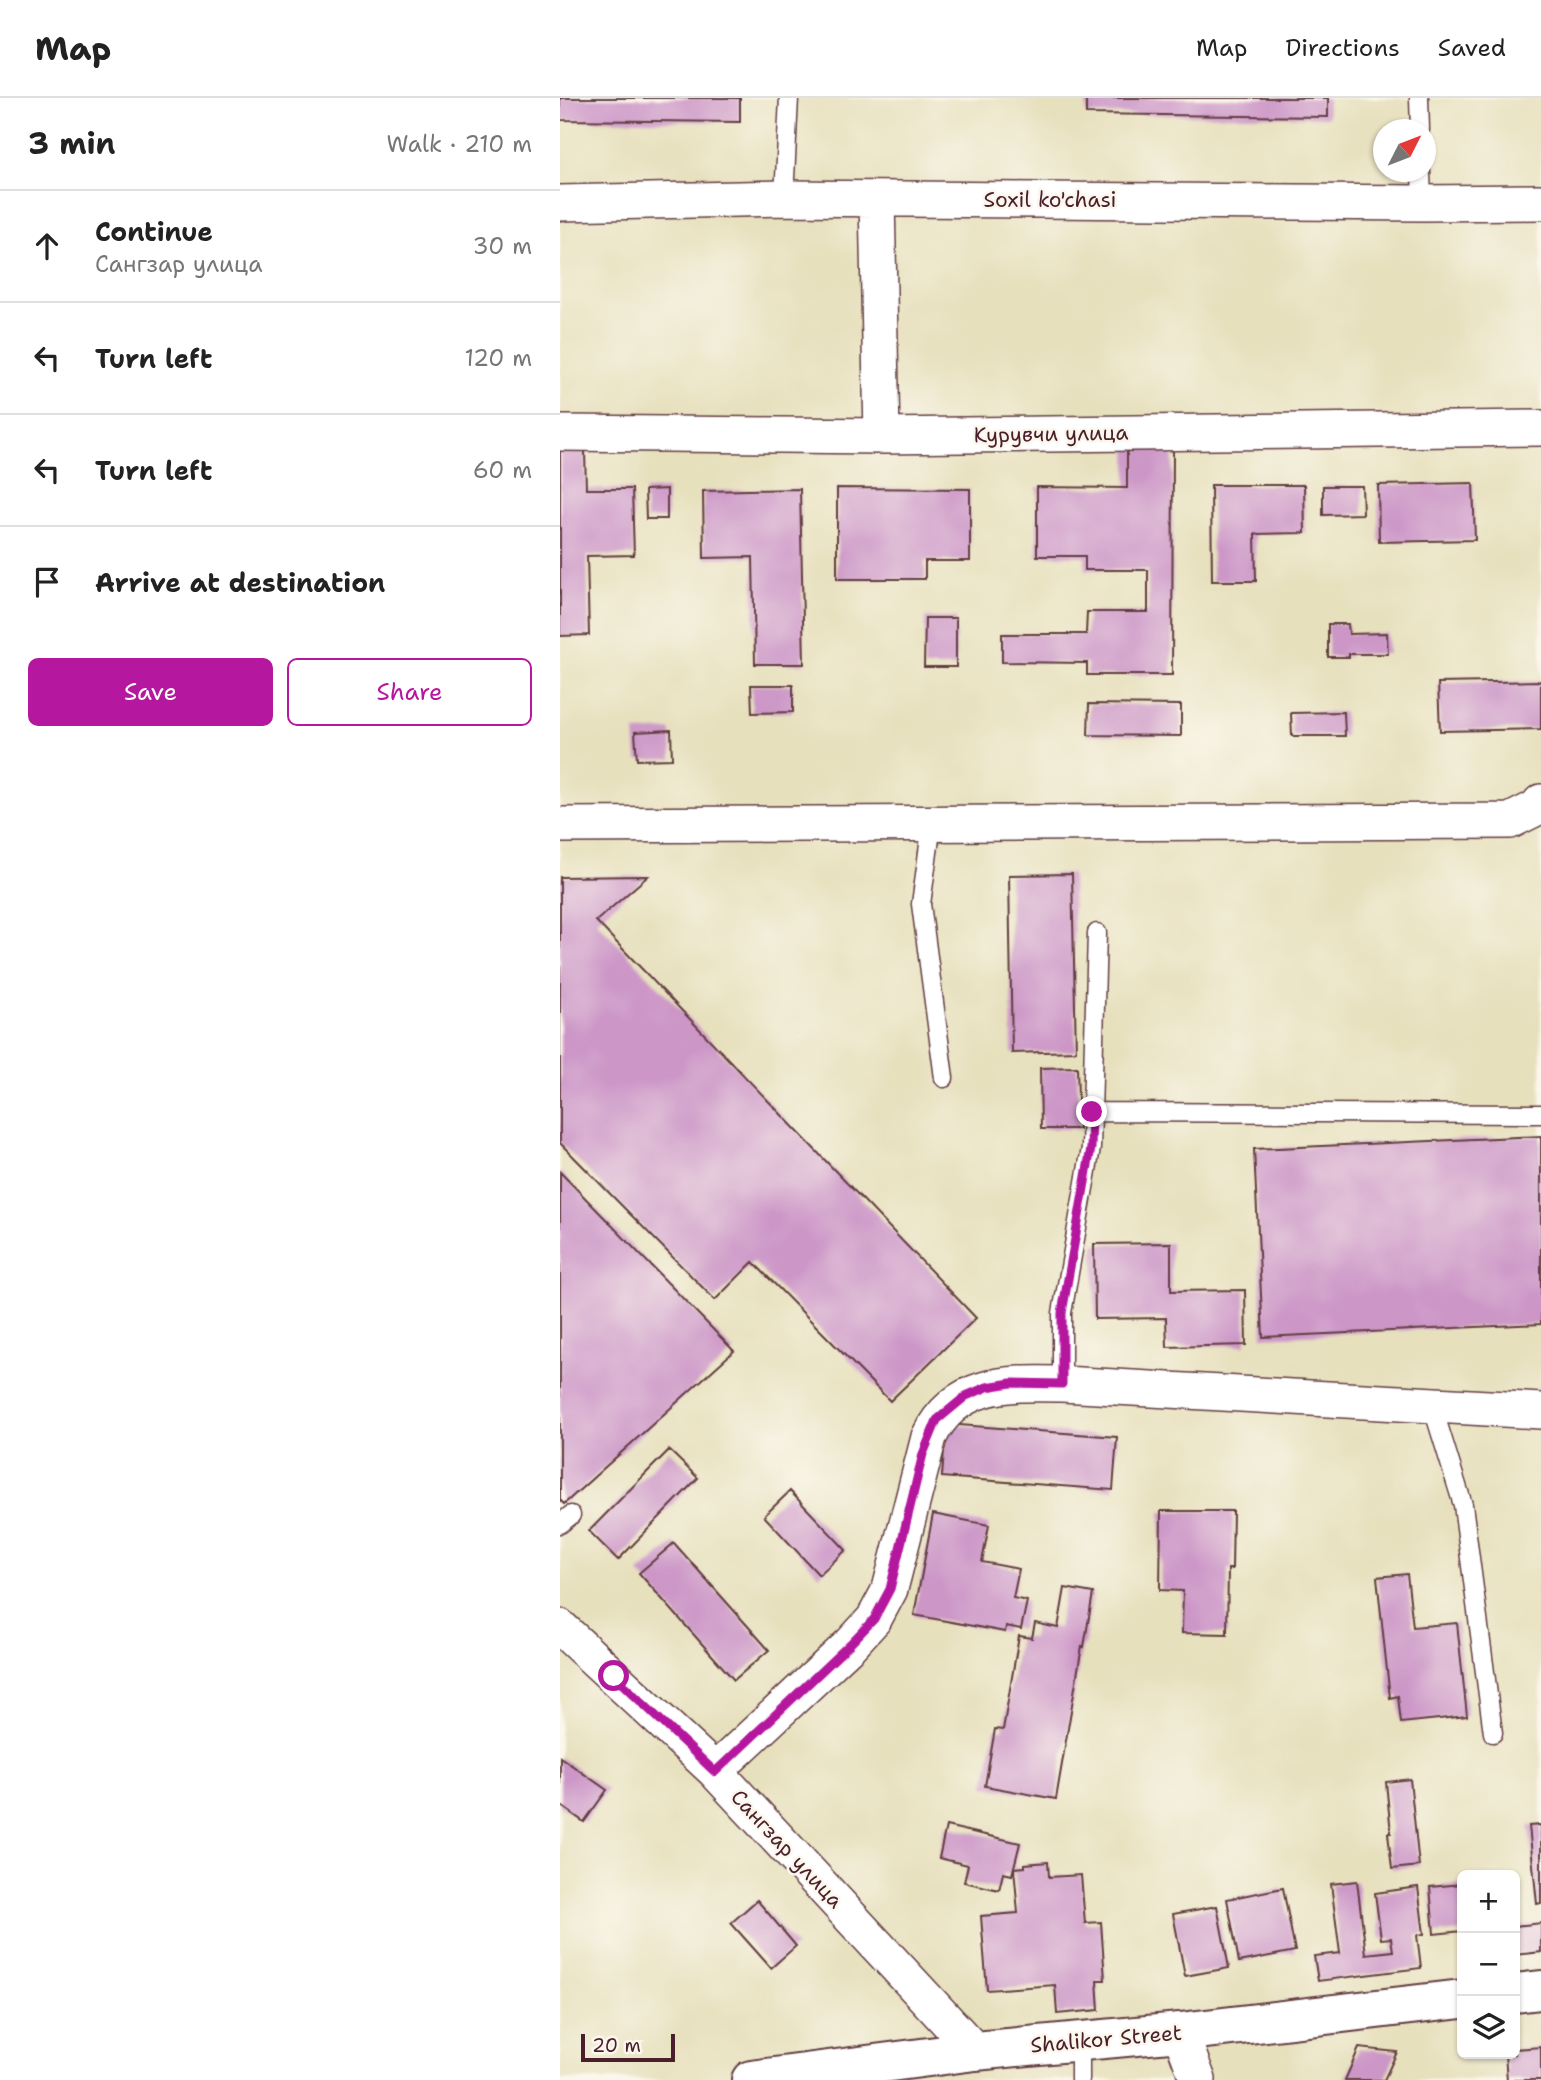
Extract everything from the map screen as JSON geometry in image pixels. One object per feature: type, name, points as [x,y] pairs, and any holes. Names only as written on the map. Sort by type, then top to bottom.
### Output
[{"type":"street","name":"Soxil ko'chasi","points":[[560,203],[1421,187],[1541,202]]},
{"type":"street","points":[[877,199],[882,436]]},
{"type":"street","name":"Курувчи улица","points":[[560,433],[882,436],[1541,428]]},
{"type":"street","points":[[560,825],[1510,821],[1536,808],[1541,802]]},
{"type":"street","points":[[715,1772],[874,1619],[890,1589],[923,1454],[937,1420],[966,1396],[987,1387],[1011,1383],[1062,1384],[1541,1410]]},
{"type":"street","name":"Сангзар улица","points":[[560,1627],[715,1772],[975,2051]]},
{"type":"street","points":[[1520,1992],[1541,1990]]},
{"type":"street","name":"Shаlikor Street","points":[[751,2080],[975,2051],[1180,2032],[1457,2000]]},
{"type":"street","points":[[1180,2032],[1198,2080]]},
{"type":"lane","points":[[784,198],[789,98]]},
{"type":"lane","points":[[1419,98],[1420,119]]},
{"type":"lane","points":[[932,823],[921,904],[944,1078]]},
{"type":"lane","points":[[1062,1384],[1062,1313],[1091,1148],[1097,933]]},
{"type":"lane","points":[[1092,1112],[1541,1114]]},
{"type":"lane","points":[[1432,1405],[1464,1505],[1493,1733]]},
{"type":"lane","points":[[1080,2040],[1080,2080]]},
{"type":"building","points":[[560,98],[740,98],[740,122],[560,120]]},
{"type":"building","points":[[1086,98],[1328,98],[1328,117],[1086,114]]},
{"type":"building","points":[[1127,447],[1173,447],[1172,675],[1087,675],[1087,663],[1002,662],[1002,634],[1086,634],[1087,612],[1148,612],[1148,570],[1085,570],[1085,556],[1037,556],[1037,487],[1127,488]]},
{"type":"building","points":[[560,451],[585,451],[586,489],[632,489],[634,555],[587,556],[589,635],[560,636]]},
{"type":"building","points":[[1473,483],[1475,540],[1379,542],[1378,485]]},
{"type":"building","points":[[1211,485],[1304,485],[1305,533],[1255,534],[1256,581],[1212,581]]},
{"type":"building","points":[[1323,486],[1362,486],[1363,514],[1323,515]]},
{"type":"building","points":[[837,488],[970,489],[970,561],[925,561],[925,579],[837,579]]},
{"type":"building","points":[[667,489],[667,519],[646,519],[645,490]]},
{"type":"building","points":[[800,489],[804,664],[755,664],[753,557],[704,558],[703,491]]},
{"type":"building","points":[[925,618],[956,618],[956,667],[924,667]]},
{"type":"building","points":[[1328,624],[1348,624],[1349,634],[1387,633],[1388,654],[1328,657]]},
{"type":"building","points":[[1541,681],[1541,729],[1440,731],[1438,683]]},
{"type":"building","points":[[751,685],[793,685],[793,712],[752,713]]},
{"type":"building","points":[[1089,704],[1181,705],[1181,736],[1088,735]]},
{"type":"building","points":[[1344,712],[1345,736],[1292,736],[1291,713]]},
{"type":"building","points":[[671,730],[672,759],[637,760],[635,732]]},
{"type":"building","points":[[1072,874],[1076,1051],[1012,1053],[1009,875]]},
{"type":"building","points":[[648,876],[596,921],[976,1318],[890,1401],[753,1262],[715,1300],[560,1143],[560,877]]},
{"type":"building","points":[[1077,1067],[1079,1129],[1041,1129],[1040,1068]]},
{"type":"building","points":[[1541,1136],[1541,1324],[1263,1337],[1254,1149]]},
{"type":"building","points":[[560,1172],[734,1351],[564,1504],[560,1500]]},
{"type":"building","points":[[1171,1243],[1171,1291],[1245,1290],[1246,1345],[1167,1347],[1166,1318],[1095,1319],[1094,1244]]},
{"type":"building","points":[[946,1424],[1117,1437],[1113,1490],[942,1477]]},
{"type":"building","points":[[669,1450],[698,1478],[618,1560],[589,1531]]},
{"type":"building","points":[[790,1491],[846,1550],[819,1575],[764,1516]]},
{"type":"building","points":[[1161,1511],[1233,1511],[1232,1569],[1228,1569],[1227,1634],[1182,1633],[1183,1591],[1160,1590]]},
{"type":"building","points":[[933,1514],[989,1525],[982,1562],[1019,1569],[1013,1598],[1027,1601],[1021,1629],[1006,1626],[1005,1632],[914,1615]]},
{"type":"building","points":[[674,1543],[769,1650],[734,1680],[639,1573]]},
{"type":"building","points":[[1407,1574],[1413,1627],[1457,1623],[1467,1716],[1401,1723],[1398,1696],[1390,1698],[1377,1577]]},
{"type":"building","points":[[1065,1588],[1093,1593],[1056,1799],[985,1786],[995,1729],[1003,1730],[1019,1636],[1032,1638],[1035,1623],[1058,1628]]},
{"type":"building","points":[[560,1757],[607,1790],[584,1822],[560,1805]]},
{"type":"building","points":[[1410,1779],[1419,1866],[1392,1869],[1386,1782]]},
{"type":"building","points":[[1541,1825],[1541,1903],[1537,1904],[1529,1826]]},
{"type":"building","points":[[946,1826],[1020,1843],[1012,1875],[1003,1873],[999,1890],[964,1882],[968,1865],[939,1858]]},
{"type":"building","points":[[1048,1862],[1049,1877],[1081,1875],[1085,1923],[1101,1922],[1105,1980],[1097,1980],[1099,2010],[1057,2014],[1055,1985],[987,1990],[981,1916],[1018,1913],[1014,1868]]},
{"type":"building","points":[[1357,1881],[1366,1954],[1393,1951],[1391,1938],[1381,1939],[1375,1893],[1418,1887],[1424,1934],[1417,1935],[1421,1968],[1318,1981],[1314,1956],[1340,1953],[1331,1884]]},
{"type":"building","points":[[1457,1884],[1457,1932],[1434,1934],[1430,1887]]},
{"type":"building","points":[[1283,1888],[1295,1951],[1239,1962],[1227,1899]]},
{"type":"building","points":[[757,1900],[796,1946],[771,1968],[731,1923]]},
{"type":"building","points":[[1217,1906],[1229,1968],[1185,1976],[1173,1914]]},
{"type":"building","points":[[1541,1923],[1541,1952],[1520,1954],[1520,1925]]},
{"type":"building","points":[[1541,2047],[1541,2080],[1507,2080],[1505,2059],[1520,2059],[1520,2049]]},
{"type":"building","points":[[1359,2048],[1397,2052],[1384,2080],[1345,2080]]},
{"type":"route","points":[[614,1676],[715,1772],[874,1619],[890,1589],[923,1454],[937,1420],[966,1396],[987,1387],[1011,1383],[1062,1384],[1062,1313],[1091,1148],[1092,1112]]}]
